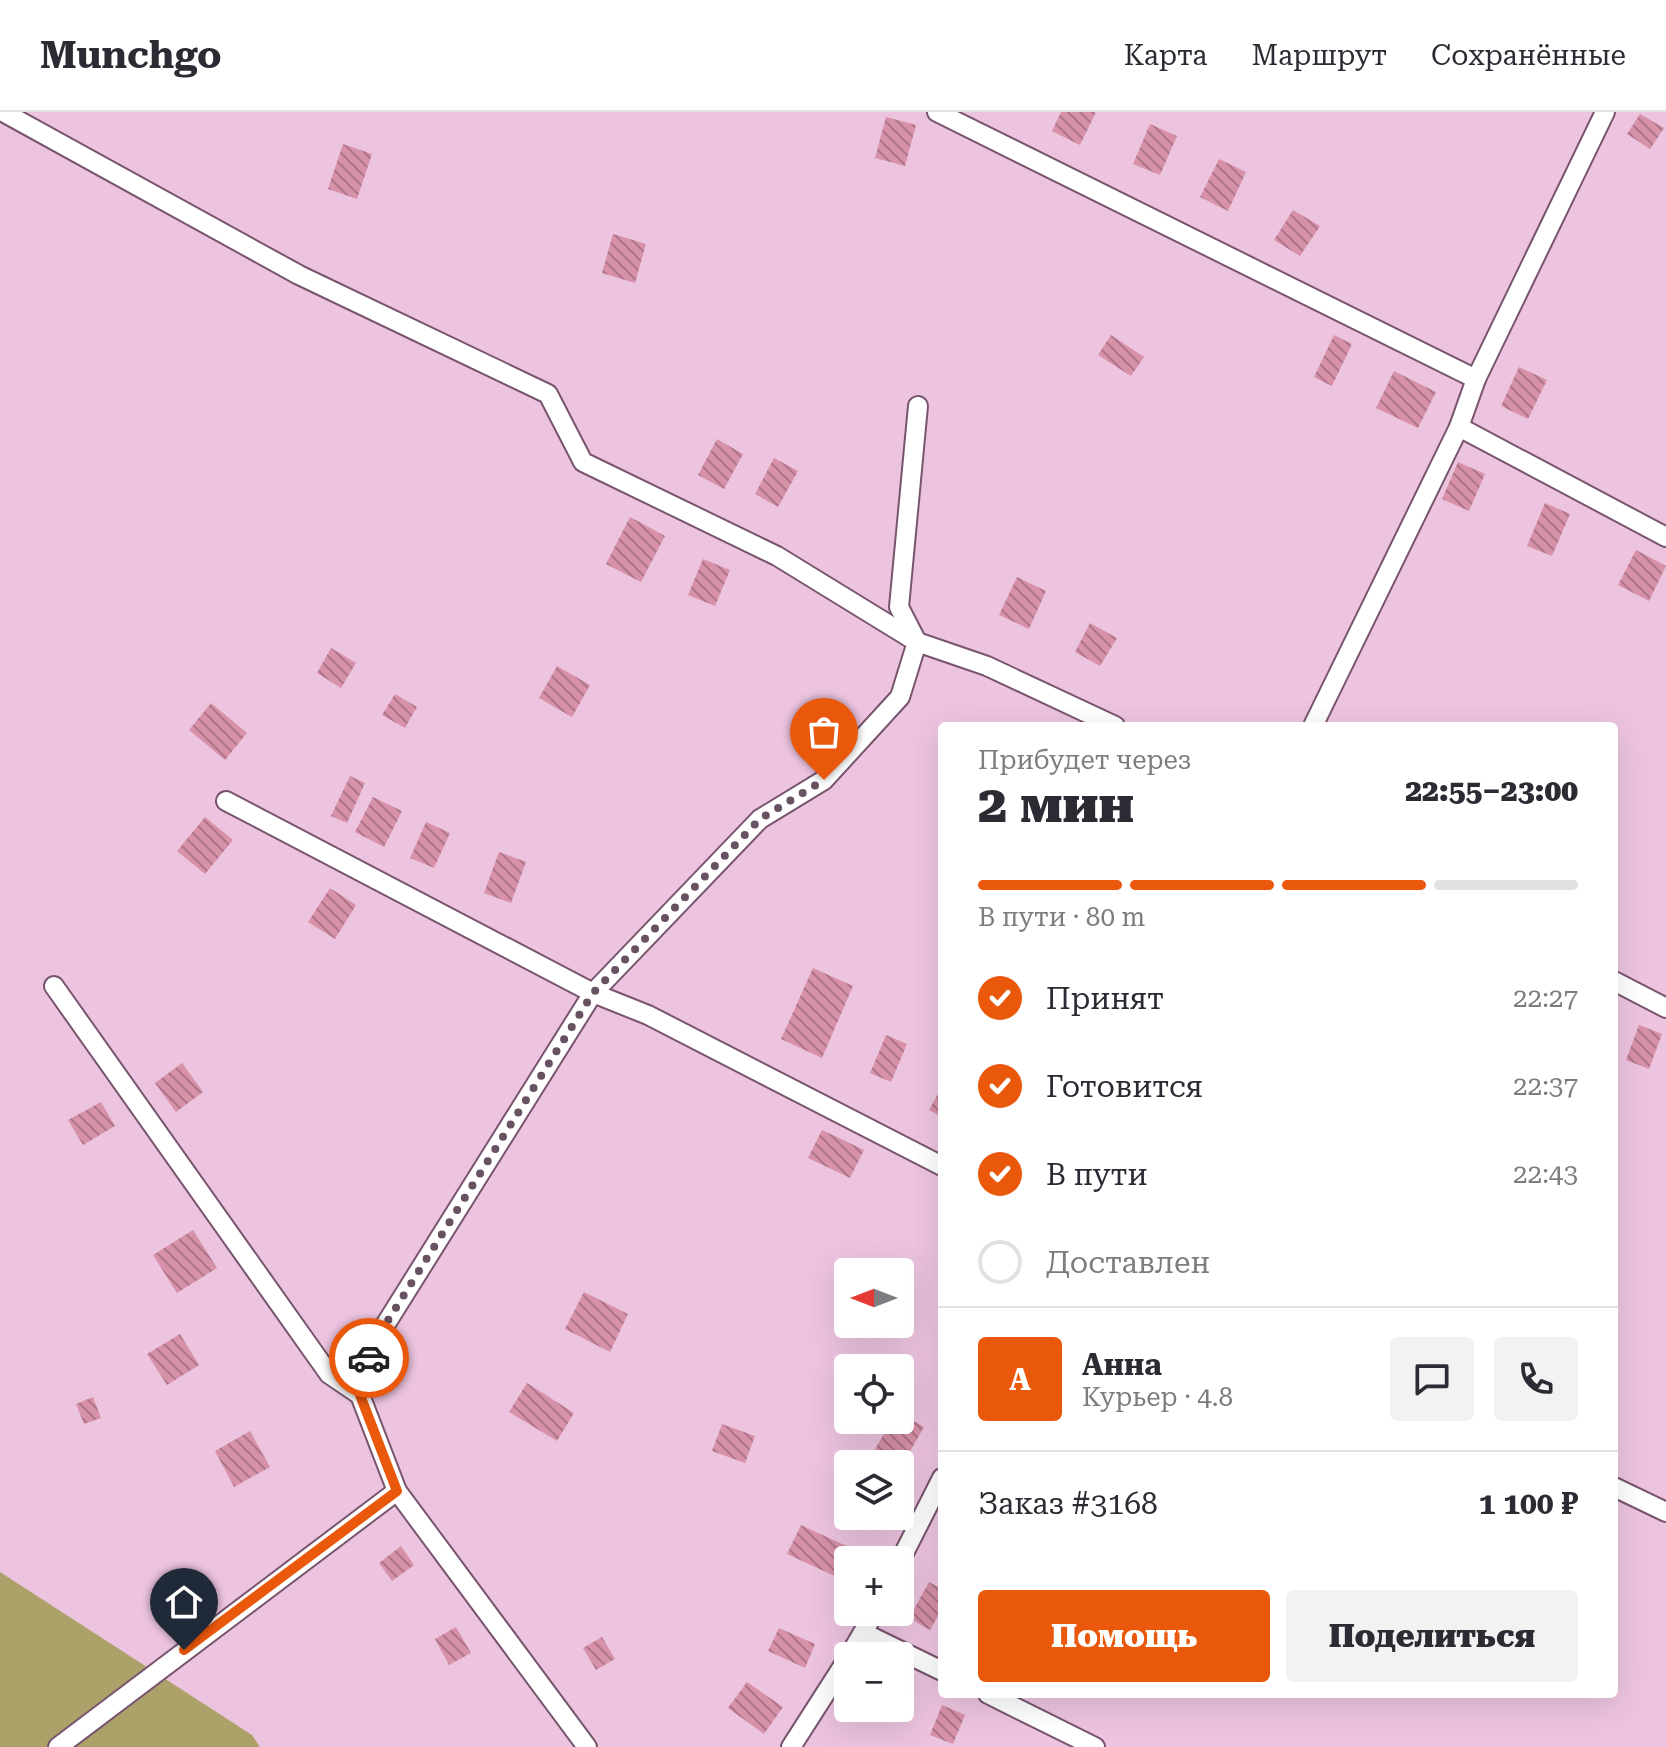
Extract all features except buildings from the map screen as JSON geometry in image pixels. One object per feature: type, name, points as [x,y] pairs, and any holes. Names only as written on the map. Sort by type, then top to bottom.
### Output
[{"type":"lane","points":[[3,112],[299,275],[548,394],[583,462],[777,556],[917,642],[987,666],[1106,722]]},
{"type":"lane","points":[[937,112],[1476,379]]},
{"type":"lane","points":[[1315,722],[1459,427],[1476,379],[1605,112]]},
{"type":"lane","points":[[360,1395],[372,1346],[593,993],[760,819],[824,780],[900,697],[917,642],[899,607],[918,406]]},
{"type":"lane","points":[[1459,427],[1666,537]]},
{"type":"lane","points":[[226,801],[593,993],[648,1015],[938,1164]]},
{"type":"lane","points":[[1618,983],[1666,1008]]},
{"type":"lane","points":[[54,986],[329,1374],[360,1395],[397,1491],[587,1747]]},
{"type":"lane","points":[[908,1546],[938,1486]]},
{"type":"lane","points":[[1618,1489],[1666,1512]]},
{"type":"lane","points":[[58,1747],[397,1491]]},
{"type":"lane","points":[[858,1642],[868,1626]]},
{"type":"lane","points":[[864,1633],[938,1669]]},
{"type":"lane","points":[[791,1747],[834,1680]]},
{"type":"lane","points":[[996,1698],[1095,1747]]},
{"type":"shaded area","points":[[0,1572],[252,1735],[260,1747],[0,1747]]},
{"type":"way so far","points":[[369,1358],[372,1346],[593,993],[760,819],[824,780]]},
{"type":"route","points":[[184,1650],[397,1491],[360,1395],[369,1358]]}]
